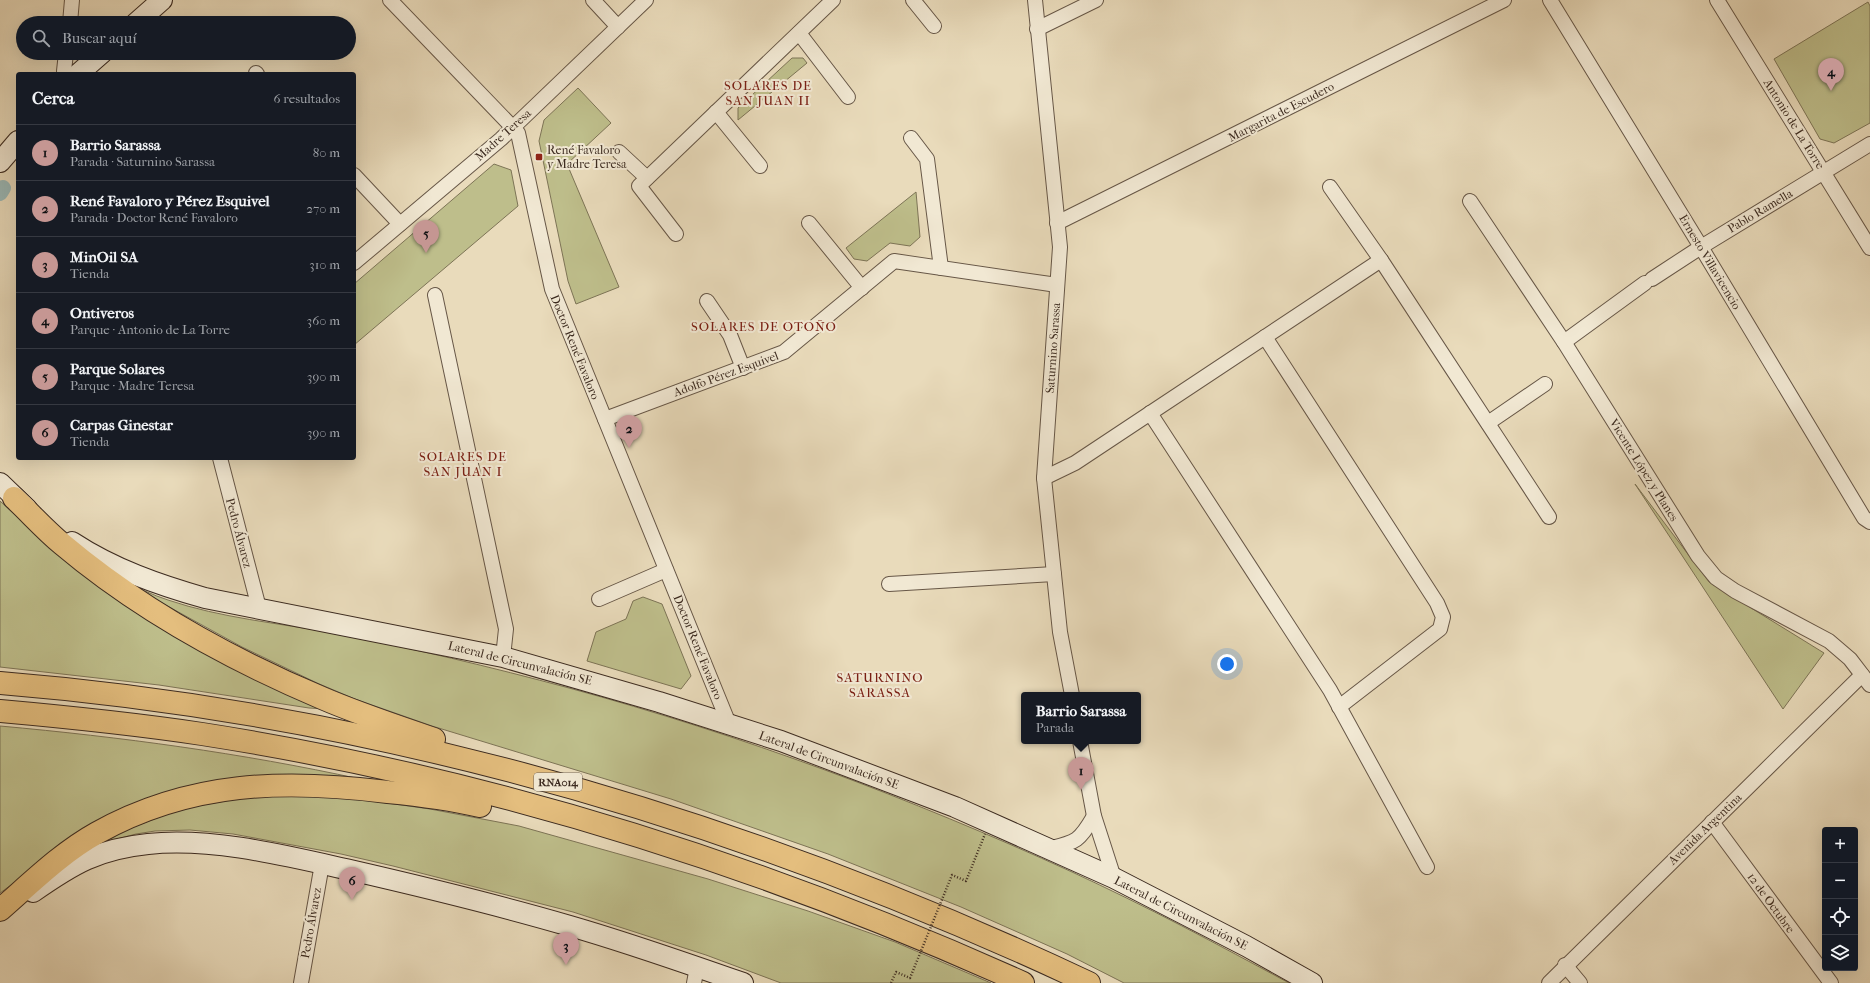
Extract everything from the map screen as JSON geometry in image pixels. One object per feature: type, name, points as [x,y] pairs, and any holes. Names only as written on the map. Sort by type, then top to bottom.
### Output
[{"type":"highway","points":[[7,490],[61,543],[110,582],[170,620],[232,655],[288,683],[360,713],[558,782]]},
{"type":"highway","name":"RNA014","points":[[0,682],[149,699],[252,715],[373,737],[558,782],[683,820],[825,870],[1012,947],[1089,983]]},
{"type":"highway","name":"RNA014","points":[[0,711],[202,734],[315,754],[491,794],[675,847],[873,918],[1023,983]]},
{"type":"highway","points":[[0,910],[58,860],[103,830],[137,814],[170,802],[214,791],[240,787],[322,785],[417,795],[465,802],[675,847]]},
{"type":"street","points":[[71,16],[72,0]]},
{"type":"street","points":[[144,16],[162,0]]},
{"type":"street","name":"Doctor René Favaloro","points":[[390,0],[518,133],[552,289],[729,724]]},
{"type":"street","points":[[593,0],[618,26]]},
{"type":"street","name":"Madre Teresa","points":[[356,261],[512,127],[646,0]]},
{"type":"street","points":[[643,182],[833,0]]},
{"type":"street","points":[[913,0],[934,26]]},
{"type":"street","name":"Saturnino Sarassa","points":[[1034,0],[1060,247],[1044,478],[1060,632],[1071,692]]},
{"type":"street","points":[[1037,29],[1096,0]]},
{"type":"street","name":"Margarita de Escudero","points":[[1057,223],[1504,0]]},
{"type":"street","name":"Ernesto Villavicencio","points":[[1550,0],[1864,518],[1870,522]]},
{"type":"street","name":"Antonio de La Torre","points":[[1718,0],[1870,248]]},
{"type":"street","points":[[798,33],[848,97]]},
{"type":"street","points":[[64,72],[65,60]]},
{"type":"street","points":[[80,72],[94,60]]},
{"type":"street","points":[[716,112],[760,166]]},
{"type":"street","points":[[911,138],[927,159],[941,268]]},
{"type":"street","points":[[0,162],[16,142]]},
{"type":"street","name":"Pablo Ramella","points":[[1564,342],[1649,281],[1701,247],[1870,144]]},
{"type":"street","points":[[619,152],[643,182],[676,234]]},
{"type":"street","points":[[356,177],[400,224]]},
{"type":"street","points":[[1330,187],[1381,260],[1549,517]]},
{"type":"street","name":"Vicente López y Planes","points":[[1470,202],[1564,342],[1698,556],[1716,578],[1735,591],[1830,641],[1850,659],[1866,680]]},
{"type":"street","points":[[809,222],[862,288]]},
{"type":"street","points":[[1044,478],[1075,463],[1381,260]]},
{"type":"street","name":"Adolfo Pérez Esquivel","points":[[605,419],[784,352],[894,261],[1057,285]]},
{"type":"street","points":[[435,295],[506,629],[503,657]]},
{"type":"street","points":[[707,301],[730,335],[743,368]]},
{"type":"street","points":[[1265,337],[1437,603],[1443,617],[1440,629],[1339,707]]},
{"type":"street","points":[[1488,423],[1545,384]]},
{"type":"street","points":[[1150,413],[1330,690],[1427,867]]},
{"type":"street","name":"Pedro Álvarez","points":[[221,460],[259,608]]},
{"type":"street","name":"Lateral de Circunvalación SE","points":[[7,490],[53,530],[87,552],[110,564],[169,588],[205,598],[331,624],[446,644],[503,657],[729,724],[846,765],[955,807],[1114,878],[1239,942],[1312,983]]},
{"type":"street","points":[[599,599],[666,570]]},
{"type":"street","points":[[889,584],[1054,574]]},
{"type":"street","name":"Avenida Argentina","points":[[1549,983],[1565,965],[1712,822],[1866,680]]},
{"type":"street","points":[[1081,744],[1094,816],[1114,878]]},
{"type":"street","points":[[1048,849],[1076,841],[1084,833],[1094,816]]},
{"type":"street","name":"12 de Octubre","points":[[1712,822],[1830,983]]},
{"type":"street","points":[[0,915],[72,865],[92,856],[130,846],[170,842],[192,842],[242,849],[322,864],[527,914],[613,939],[696,975],[743,983]]},
{"type":"street","name":"Pedro Álvarez","points":[[301,983],[322,864]]},
{"type":"street","points":[[1565,965],[1580,983]]},
{"type":"path","points":[[891,983],[896,972],[910,978],[952,875],[966,881],[985,834]]},
{"type":"green space","points":[[1868,2],[1870,6],[1870,123],[1834,143],[1820,139],[1774,59]]},
{"type":"green space","points":[[792,58],[803,58],[807,63],[738,120],[738,108]]},
{"type":"green space","points":[[578,88],[611,123],[567,164],[619,287],[576,304],[568,281],[539,141],[544,120]]},
{"type":"green space","points":[[494,164],[511,170],[518,206],[356,343],[356,282]]},
{"type":"green space","points":[[916,192],[920,237],[910,246],[890,243],[867,261],[854,259],[846,248]]},
{"type":"green space","points":[[1635,484],[1709,582],[1824,653],[1783,709]]},
{"type":"green space","points":[[0,501],[24,523],[326,709],[309,708],[159,685],[0,667]]},
{"type":"green space","points":[[122,581],[162,598],[229,616],[312,629],[363,639],[451,658],[540,680],[634,706],[761,747],[887,794],[1072,872],[1154,912],[1289,983],[1124,983],[1067,954],[961,907],[828,854],[671,799],[432,726],[355,699],[317,683],[242,647]]},
{"type":"green space","points":[[643,597],[662,604],[691,676],[681,689],[587,661],[596,632],[626,619],[633,601]]},
{"type":"green space","points":[[0,726],[91,735],[181,747],[271,761],[360,779],[226,782],[18,880],[0,893]]},
{"type":"green space","points":[[253,796],[337,796],[430,809],[519,826],[708,879],[808,911],[895,942],[991,983],[781,983],[706,955],[573,912],[341,854],[233,834],[190,830],[155,831],[136,834],[90,846],[92,843],[180,809]]},
{"type":"waterway","points":[[0,193],[3,188]]},
{"type":"place","name":"Ontiveros","points":[[1831,91]]},
{"type":"place","name":"René Favaloro y Madre Teresa","points":[[539,157]]},
{"type":"place","name":"Parque Solares","points":[[426,253]]},
{"type":"place","name":"René Favaloro y Pérez Esquivel","points":[[629,448]]},
{"type":"place","name":"Barrio Sarassa","points":[[1081,790]]},
{"type":"place","name":"Carpas Ginestar","points":[[352,900]]},
{"type":"place","name":"MinOil SA","points":[[566,965]]},
{"type":"district","name":"SOLARES DE SAN JUAN II","points":[[768,92]]},
{"type":"district","name":"SOLARES DE OTOÑO","points":[[764,326]]},
{"type":"district","name":"SOLARES DE SAN JUAN I","points":[[463,464]]},
{"type":"district","name":"SATURNINO SARASSA","points":[[880,684]]}]
